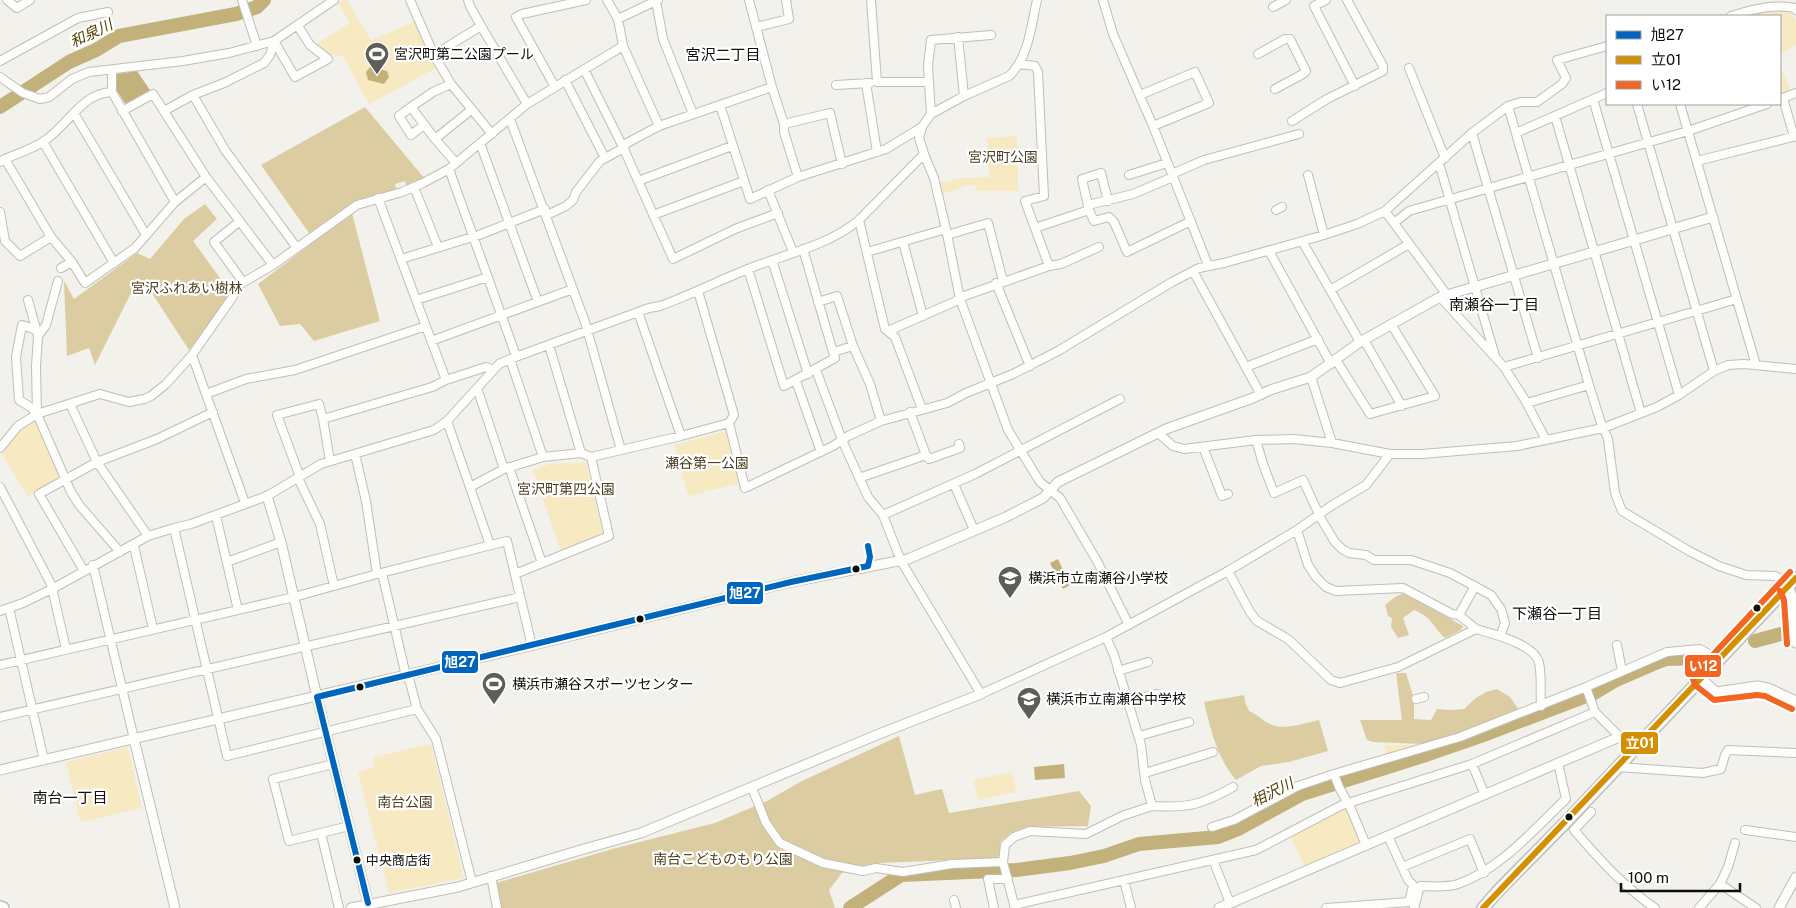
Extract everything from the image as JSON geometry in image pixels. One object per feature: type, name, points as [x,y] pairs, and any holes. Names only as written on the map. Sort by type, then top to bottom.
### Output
[{"type":"main road","points":[[1483,908],[1496,892],[1565,823],[1792,583]]},
{"type":"street","points":[[7,0],[17,8],[30,0]]},
{"type":"street","points":[[0,77],[23,93],[40,99],[49,96],[72,79],[89,72],[229,53],[274,42],[334,0]]},
{"type":"street","points":[[410,0],[434,55],[451,84],[492,134]]},
{"type":"street","points":[[468,0],[481,26],[528,104]]},
{"type":"street","points":[[555,87],[516,17],[547,4],[586,0]]},
{"type":"street","points":[[607,0],[618,19],[623,46],[659,126]]},
{"type":"street","points":[[750,0],[772,88],[798,177]]},
{"type":"street","points":[[756,27],[789,19],[786,0]]},
{"type":"street","points":[[871,0],[877,82]]},
{"type":"street","points":[[1037,0],[1028,43],[1019,64],[1009,76],[964,96],[931,114],[922,127],[920,138],[924,154],[934,178],[960,299],[1008,430],[1040,482],[1060,498],[1097,562],[1129,625]]},
{"type":"street","points":[[1102,0],[1113,34],[1208,265]]},
{"type":"street","points":[[1326,0],[1314,6],[1355,86]]},
{"type":"street","points":[[1292,121],[1327,99],[1380,74],[1383,70],[1383,66],[1347,0]]},
{"type":"street","points":[[618,19],[657,1],[663,39],[694,114]]},
{"type":"street","points":[[243,2],[257,46]]},
{"type":"street","points":[[1734,15],[1754,8],[1781,6],[1796,10]]},
{"type":"street","points":[[0,61],[78,18],[108,12]]},
{"type":"street","points":[[274,42],[295,77],[328,59],[310,45],[298,26]]},
{"type":"street","points":[[434,55],[481,26]]},
{"type":"street","points":[[931,114],[928,66],[931,40],[991,35]]},
{"type":"street","points":[[958,37],[964,96]]},
{"type":"street","points":[[1258,54],[1285,39],[1290,39],[1299,55],[1306,71],[1276,89]]},
{"type":"street","points":[[164,111],[193,95],[224,83],[264,63],[270,55],[274,42]]},
{"type":"street","points":[[0,448],[18,426],[38,414],[100,394],[129,402],[151,396],[166,384],[192,355],[239,285],[243,282],[273,265],[357,205],[402,192],[449,169],[528,104],[623,46]]},
{"type":"street","points":[[729,423],[745,488],[881,421],[948,403],[966,393],[1030,366],[1066,347],[1172,282],[1194,271],[1208,265],[1224,263],[1324,235],[1357,224],[1385,211],[1472,133],[1508,106],[1521,102],[1537,102],[1562,84],[1566,78],[1557,60],[1606,46]]},
{"type":"street","points":[[1019,64],[1035,66],[1038,72],[1044,196],[1024,202],[1049,266]]},
{"type":"street","points":[[1409,68],[1442,160],[1449,200],[1495,356]]},
{"type":"street","points":[[584,69],[623,147],[673,259],[735,229],[778,214]]},
{"type":"street","points":[[112,70],[112,92],[175,202]]},
{"type":"street","points":[[1140,96],[1195,72],[1209,103],[1152,126]]},
{"type":"street","points":[[565,80],[605,158]]},
{"type":"street","points":[[836,85],[877,82],[929,82]]},
{"type":"street","points":[[866,83],[877,152]]},
{"type":"street","points":[[424,126],[411,135],[399,116],[433,92],[451,84]]},
{"type":"street","points":[[401,259],[566,206],[573,200],[585,180],[600,162],[626,143],[659,126],[772,88]]},
{"type":"street","points":[[112,92],[102,92],[86,100],[56,133],[43,142],[2,160],[50,236],[72,262],[85,283],[135,248],[175,202],[206,177]]},
{"type":"street","points":[[1516,133],[1606,93]]},
{"type":"street","points":[[1697,161],[1795,136],[1781,98],[1796,93]]},
{"type":"street","points":[[122,111],[153,94],[206,177],[273,265]]},
{"type":"street","points":[[193,95],[225,150],[297,248]]},
{"type":"street","points":[[1593,99],[1679,395]]},
{"type":"street","points":[[720,105],[750,199],[798,177],[877,152],[922,127]]},
{"type":"street","points":[[1636,105],[1714,371]]},
{"type":"street","points":[[1680,105],[1756,365]]},
{"type":"street","points":[[1394,223],[1410,211],[1688,131],[1764,105]]},
{"type":"street","points":[[1508,106],[1589,385],[1608,439],[1615,493],[1622,511],[1689,551],[1719,566],[1746,574],[1775,576],[1792,583],[1796,640]]},
{"type":"street","points":[[411,107],[424,126],[456,163]]},
{"type":"street","points":[[435,139],[472,110]]},
{"type":"street","points":[[74,113],[146,235]]},
{"type":"street","points":[[784,124],[830,113],[842,164]]},
{"type":"street","points":[[1555,116],[1641,413]]},
{"type":"street","points":[[510,118],[546,212],[587,330],[621,450]]},
{"type":"street","points":[[1472,133],[1538,358]]},
{"type":"street","points":[[1035,228],[1108,201],[1133,194],[1204,160],[1298,134]]},
{"type":"street","points":[[43,142],[114,263]]},
{"type":"street","points":[[480,143],[538,302]]},
{"type":"street","points":[[638,181],[732,146]]},
{"type":"street","points":[[0,610],[9,608],[52,589],[93,565],[134,546],[148,536],[216,516],[245,503],[267,496],[321,464],[425,434],[448,421],[499,364],[587,330],[660,306],[748,269],[833,237],[860,220],[924,154]]},
{"type":"street","points":[[1129,175],[1167,163]]},
{"type":"street","points":[[449,169],[502,315],[543,457]]},
{"type":"street","points":[[1108,201],[1101,173],[1082,179],[1088,208],[1094,221],[1109,217],[1114,222],[1127,252],[1190,221]]},
{"type":"street","points":[[1308,175],[1324,235]]},
{"type":"street","points":[[652,215],[744,181]]},
{"type":"street","points":[[414,187],[438,247]]},
{"type":"street","points":[[768,190],[793,252]]},
{"type":"street","points":[[378,198],[446,380]]},
{"type":"street","points":[[1385,211],[1444,296],[1504,367],[1527,403],[1546,440]]},
{"type":"street","points":[[0,212],[5,241],[20,256],[50,236]]},
{"type":"street","points":[[0,770],[406,676],[791,582],[901,561],[1006,517],[1043,498],[1058,482],[1158,433],[1270,390],[1311,377],[1362,341],[1444,296],[1713,217]]},
{"type":"street","points":[[860,220],[885,329],[895,337],[922,409]]},
{"type":"street","points":[[240,222],[214,242],[243,282]]},
{"type":"street","points":[[867,252],[988,223],[999,282],[1030,366]]},
{"type":"street","points":[[1302,241],[1402,406]]},
{"type":"street","points":[[903,242],[923,316]]},
{"type":"street","points":[[1330,290],[1409,244]]},
{"type":"street","points":[[888,331],[999,282],[1061,264],[1099,247]]},
{"type":"street","points":[[748,269],[784,386],[835,358],[803,249]]},
{"type":"street","points":[[1269,251],[1318,339],[1370,414],[1434,396],[1391,324]]},
{"type":"street","points":[[772,260],[808,374]]},
{"type":"street","points":[[61,268],[72,262]]},
{"type":"street","points":[[1194,271],[1261,395]]},
{"type":"street","points":[[416,300],[488,277]]},
{"type":"street","points":[[37,333],[46,325],[58,281]]},
{"type":"street","points":[[431,341],[573,289]]},
{"type":"street","points":[[470,488],[506,468],[543,457],[581,452],[590,457],[729,423],[734,415],[698,291]]},
{"type":"street","points":[[818,302],[837,296],[853,346],[870,384],[881,421]]},
{"type":"street","points":[[1504,367],[1737,299]]},
{"type":"street","points":[[28,300],[37,333],[38,414],[64,480],[80,506],[120,552]]},
{"type":"street","points":[[638,312],[681,436]]},
{"type":"street","points":[[37,333],[22,325],[16,358],[16,378],[19,400],[38,414]]},
{"type":"street","points":[[206,394],[246,379],[295,370],[426,326]]},
{"type":"street","points":[[1246,367],[1318,339]]},
{"type":"street","points":[[549,345],[581,452]]},
{"type":"street","points":[[833,352],[853,346]]},
{"type":"street","points":[[192,355],[245,503]]},
{"type":"street","points":[[1158,433],[1174,446],[1184,449],[1256,440],[1332,443],[1390,454],[1422,454],[1517,446],[1603,428],[1679,395],[1714,371],[1728,365],[1744,364],[1796,369]]},
{"type":"street","points":[[323,419],[432,387],[446,380],[486,367],[493,370]]},
{"type":"street","points":[[816,370],[842,440],[868,498],[883,515],[901,561],[981,694]]},
{"type":"street","points":[[1311,377],[1332,443]]},
{"type":"street","points":[[796,380],[821,452]]},
{"type":"street","points":[[1527,403],[1589,385]]},
{"type":"street","points":[[477,388],[542,563]]},
{"type":"street","points":[[883,515],[954,484],[1120,399]]},
{"type":"street","points":[[70,404],[97,462],[148,536]]},
{"type":"street","points":[[330,461],[323,419],[318,404],[277,415],[299,477],[320,524],[334,586]]},
{"type":"street","points":[[84,571],[39,494],[97,462],[157,439],[213,412]]},
{"type":"street","points":[[910,412],[926,455],[929,458],[960,448],[959,444]]},
{"type":"street","points":[[448,421],[490,545]]},
{"type":"street","points":[[1256,440],[1274,493],[1303,480],[1335,542],[1348,553],[1366,556],[1374,560],[1411,560],[1450,573],[1475,586],[1491,595],[1501,610],[1505,623],[1500,636]]},
{"type":"street","points":[[1203,447],[1222,496],[1228,494]]},
{"type":"street","points":[[355,454],[380,573],[406,676],[410,682],[417,709],[436,739],[472,882]]},
{"type":"street","points":[[351,908],[427,894],[641,833],[879,734],[981,694],[1106,637],[1228,570],[1296,530],[1366,485],[1390,454]]},
{"type":"street","points":[[859,478],[926,455]]},
{"type":"street","points":[[515,574],[609,536],[590,457]]},
{"type":"street","points":[[954,484],[974,530]]},
{"type":"street","points":[[0,487],[51,584],[66,649]]},
{"type":"street","points":[[267,496],[281,542],[367,906]]},
{"type":"street","points":[[216,516],[238,610]]},
{"type":"street","points":[[174,528],[228,756],[417,709]]},
{"type":"street","points":[[1296,530],[1308,565],[1326,587],[1336,591],[1403,588],[1452,614],[1459,615],[1476,630],[1500,636],[1533,653],[1539,662],[1541,706]]},
{"type":"street","points":[[0,665],[294,597],[507,541],[532,646]]},
{"type":"street","points":[[226,562],[281,542]]},
{"type":"street","points":[[134,546],[154,629]]},
{"type":"street","points":[[93,565],[175,908]]},
{"type":"street","points":[[1228,570],[1250,612],[1257,621],[1288,639],[1331,680],[1340,683],[1398,667],[1476,630]]},
{"type":"street","points":[[1459,615],[1475,586]]},
{"type":"street","points":[[0,717],[520,597]]},
{"type":"street","points":[[9,608],[44,760]]},
{"type":"street","points":[[1106,637],[1142,744],[1145,780],[1152,806]]},
{"type":"street","points":[[1617,645],[1622,671]]},
{"type":"street","points":[[1212,827],[1234,820],[1298,786],[1460,737],[1541,706],[1652,657],[1668,652],[1700,649],[1722,657]]},
{"type":"street","points":[[1118,671],[1148,662]]},
{"type":"street","points":[[1702,679],[1716,692],[1757,686],[1768,688],[1796,701]]},
{"type":"street","points":[[1586,690],[1595,712],[1620,737],[1636,747]]},
{"type":"street","points":[[1128,702],[1156,694]]},
{"type":"street","points":[[1233,787],[1201,803],[1179,808],[1152,806],[1122,816],[1086,834],[1030,832],[1014,837],[1005,845],[1004,864],[1015,907],[1256,850],[1347,804],[1472,764],[1595,712]]},
{"type":"street","points":[[1139,736],[1189,722]]},
{"type":"street","points":[[1219,908],[1620,737]]},
{"type":"street","points":[[1618,767],[1703,773],[1721,769],[1728,750],[1796,753]]},
{"type":"street","points":[[1144,773],[1213,752]]},
{"type":"street","points":[[1414,908],[1420,886],[1444,887],[1484,873],[1566,799],[1558,763]]},
{"type":"street","points":[[333,764],[273,779],[289,841],[349,826]]},
{"type":"street","points":[[1472,764],[1485,795]]},
{"type":"street","points":[[1335,776],[1366,845]]},
{"type":"street","points":[[752,788],[766,823],[780,843],[823,863],[863,871],[876,868],[904,872],[952,864],[1004,864]]},
{"type":"street","points":[[1591,812],[1574,830],[1593,852],[1641,899],[1655,908]]},
{"type":"street","points":[[1745,830],[1796,837]]},
{"type":"street","points":[[321,833],[339,908]]},
{"type":"street","points":[[1326,908],[1410,902],[1413,886],[1402,868],[1388,836]]},
{"type":"street","points":[[1402,868],[1470,839],[1484,873]]},
{"type":"street","points":[[1699,908],[1720,884],[1728,867],[1735,844]]},
{"type":"street","points":[[1212,860],[1230,903]]},
{"type":"street","points":[[491,876],[496,908]]},
{"type":"street","points":[[994,908],[988,879],[1008,877]]},
{"type":"street","points":[[1779,908],[1796,877]]},
{"type":"street","points":[[1124,880],[1131,908]]},
{"type":"street","points":[[1720,884],[1756,908]]},
{"type":"street","points":[[954,900],[956,908]]},
{"type":"green space","points":[[347,0],[371,40],[415,22],[436,68],[369,104],[343,56],[328,54],[314,45],[350,23],[337,1]]},
{"type":"green space","points":[[1781,11],[1792,13],[1796,20],[1796,45],[1781,53],[1781,15],[1749,15]]},
{"type":"green space","points":[[1781,68],[1791,91],[1781,95]]},
{"type":"green space","points":[[365,107],[425,179],[407,187],[405,181],[395,184],[397,191],[350,206],[309,233],[261,165]]},
{"type":"green space","name":"宮沢町公園","points":[[1017,136],[1018,191],[977,191],[976,186],[969,185],[941,194],[938,183],[962,178],[989,177],[987,138]]},
{"type":"green space","name":"宮沢ふれあい樹林","points":[[205,204],[217,219],[193,241],[231,293],[189,350],[144,283],[134,287],[95,365],[89,348],[67,356],[64,281],[74,299],[137,253],[150,259],[184,219]]},
{"type":"green space","name":"宮沢ふれあい樹林","points":[[352,213],[380,321],[314,341],[300,324],[280,326],[258,284]]},
{"type":"green space","points":[[39,418],[60,477],[28,496],[1,453],[20,429]]},
{"type":"green space","name":"瀬谷第一公園","points":[[726,431],[740,483],[689,496],[674,445]]},
{"type":"green space","name":"宮沢町第四公園","points":[[586,462],[604,538],[561,552],[533,470],[549,464]]},
{"type":"green space","points":[[1404,593],[1463,626],[1461,630],[1445,638],[1428,619],[1414,610],[1403,618],[1409,635],[1398,638],[1391,627],[1392,618],[1388,616],[1385,605]]},
{"type":"green space","points":[[1396,673],[1406,673],[1414,699],[1414,719],[1431,720],[1437,709],[1464,709],[1476,698],[1486,692],[1497,689],[1510,697],[1519,710],[1452,736],[1422,744],[1373,742],[1367,740],[1360,720],[1402,720]]},
{"type":"green space","points":[[1244,695],[1249,711],[1267,723],[1276,726],[1295,726],[1319,720],[1328,751],[1289,762],[1261,766],[1236,780],[1219,753],[1204,702]]},
{"type":"green space","name":"南台こどものもり公園","points":[[899,736],[915,795],[942,789],[949,813],[1079,791],[1091,806],[1088,826],[1026,827],[1011,833],[1000,842],[1000,858],[880,863],[842,873],[829,890],[835,908],[501,908],[496,883],[616,848],[715,823],[767,801],[800,782]]},
{"type":"green space","name":"南台公園","points":[[431,744],[464,878],[389,893],[358,772],[375,767],[373,757]]},
{"type":"green space","points":[[1384,745],[1417,745],[1387,754]]},
{"type":"green space","points":[[128,747],[142,808],[81,822],[66,762]]},
{"type":"green space","points":[[1012,772],[1016,792],[978,800],[973,780]]},
{"type":"green space","points":[[1346,808],[1362,843],[1305,867],[1291,837]]},
{"type":"shaded area","name":"宮沢町第二公園プール","points":[[370,67],[387,71],[389,77],[384,84],[368,80],[366,72]]},
{"type":"shaded area","points":[[137,71],[150,90],[127,104],[117,91],[115,76],[117,74]]},
{"type":"shaded area","points":[[1058,559],[1070,585],[1063,589],[1050,563]]},
{"type":"shaded area","points":[[1064,764],[1065,778],[1035,780],[1034,767]]},
{"type":"waterway","name":"和泉川","points":[[0,107],[69,62],[96,50],[119,36],[236,14],[257,7],[264,0]]},
{"type":"waterway","name":"相沢川","points":[[1755,641],[1796,632]]},
{"type":"waterway","name":"相沢川","points":[[850,908],[901,875],[1016,870],[1070,863],[1104,856],[1139,844],[1218,837],[1238,829],[1302,794],[1481,736],[1594,693],[1616,680],[1666,659],[1701,658]]},
{"type":"transit line","name":"旭27","points":[[317,697],[791,582],[868,566],[870,557],[868,546]]},
{"type":"transit line","name":"い12","points":[[1790,572],[1696,673],[1693,679],[1695,685],[1714,700],[1757,695],[1765,696],[1792,709]]},
{"type":"transit line","name":"立01","points":[[1483,908],[1796,578]]},
{"type":"transit line","name":"い12","points":[[1780,591],[1784,600],[1787,644]]},
{"type":"transit line","name":"旭27","points":[[317,697],[368,903]]},
{"type":"place","name":"宮沢町第二公園プール","points":[[377,75]]},
{"type":"place","name":"横浜市立南瀬谷小学校","points":[[1010,599]]},
{"type":"place","name":"横浜市瀬谷スポーツセンター","points":[[494,705]]},
{"type":"place","name":"横浜市立南瀬谷中学校","points":[[1029,720]]},
{"type":"place","name":"中央商店街","points":[[357,860]]},
{"type":"district","name":"宮沢二丁目","points":[[723,54]]},
{"type":"district","name":"南瀬谷一丁目","points":[[1494,304]]},
{"type":"district","name":"下瀬谷一丁目","points":[[1557,613]]},
{"type":"district","name":"南台一丁目","points":[[70,797]]}]
